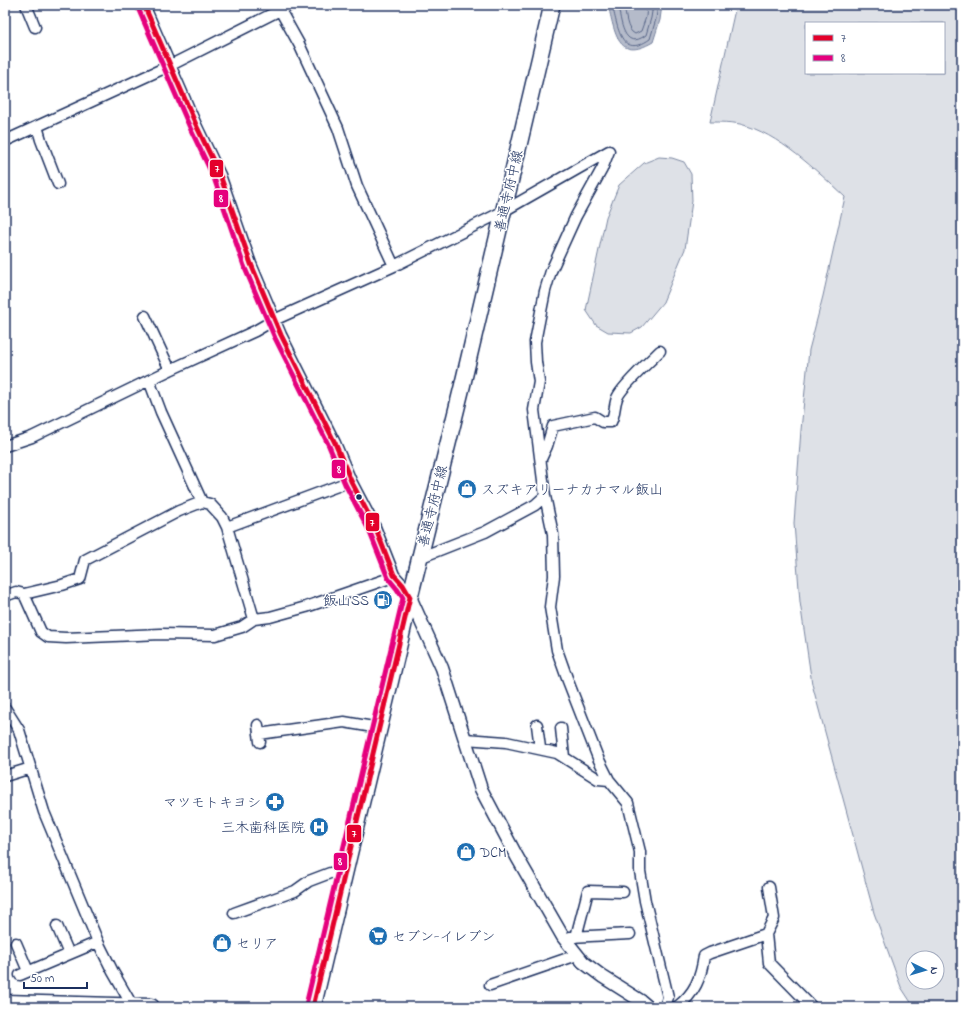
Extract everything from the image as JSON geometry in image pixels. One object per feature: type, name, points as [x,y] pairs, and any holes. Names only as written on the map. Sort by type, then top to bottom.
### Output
[{"type":"highway","points":[[5,1003],[151,1007]]},
{"type":"main road","name":"善通寺府中線","points":[[313,1007],[552,5]]},
{"type":"street","points":[[26,5],[35,27]]},
{"type":"street","points":[[144,5],[171,64],[197,127],[220,175],[251,264],[274,320],[335,442],[351,481],[375,527],[394,575],[403,585],[410,597],[442,668],[481,789],[494,815],[563,937],[577,955],[583,962],[603,977],[648,1007]]},
{"type":"street","points":[[5,141],[171,64],[290,5]]},
{"type":"street","points":[[280,10],[299,44],[338,128],[357,186],[394,266]]},
{"type":"street","points":[[37,126],[58,184]]},
{"type":"street","points":[[5,446],[32,437],[170,370],[255,331],[274,320],[394,266],[502,212],[609,151],[602,169],[576,216],[551,271],[545,291],[535,342],[539,382],[534,410],[545,496],[553,534],[554,576],[550,607],[557,650],[598,758],[609,780],[628,803],[640,852],[640,871],[645,901],[660,958],[668,997],[665,1007]]},
{"type":"street","points":[[145,316],[170,370]]},
{"type":"street","points":[[541,459],[553,426],[595,416],[603,422],[611,422],[614,415],[617,397],[660,351]]},
{"type":"street","points":[[149,380],[161,412],[202,502]]},
{"type":"street","points":[[227,527],[351,481]]},
{"type":"street","points":[[419,558],[485,532],[535,505],[545,496]]},
{"type":"street","points":[[5,596],[16,592],[24,594],[62,586],[80,579],[85,560],[179,511],[202,502],[210,504],[222,517],[227,527],[254,619]]},
{"type":"street","points":[[24,594],[41,632],[48,637],[66,638],[161,634],[215,635],[242,627],[254,619],[270,617],[306,607],[390,578],[394,575]]},
{"type":"street","points":[[5,708],[19,730],[44,812],[98,942],[112,972],[133,1007]]},
{"type":"street","points":[[259,734],[344,722],[379,728]]},
{"type":"street","points":[[537,725],[540,748]]},
{"type":"street","points":[[561,728],[564,756]]},
{"type":"street","points":[[465,739],[506,742],[540,748],[564,756],[598,778],[609,780]]},
{"type":"street","points":[[5,776],[31,768]]},
{"type":"street","points":[[234,913],[295,891],[309,881],[330,872],[345,872]]},
{"type":"street","points":[[769,888],[774,918],[766,934],[769,963],[812,1007]]},
{"type":"street","points":[[576,937],[588,891],[623,892]]},
{"type":"street","points":[[58,926],[69,954]]},
{"type":"street","points":[[563,937],[630,934]]},
{"type":"street","points":[[677,1007],[692,992],[701,974],[704,956],[766,934]]},
{"type":"street","points":[[16,943],[24,973],[98,942]]},
{"type":"street","points":[[490,985],[577,955]]},
{"type":"shaded area","points":[[736,5],[962,5],[962,1007],[914,1007],[901,987],[874,913],[812,684],[800,602],[794,523],[809,350],[823,296],[845,197],[783,144],[754,129],[729,122],[710,122]]},
{"type":"shaded area","points":[[659,157],[672,158],[684,162],[691,174],[692,201],[685,249],[663,302],[642,327],[631,333],[608,332],[596,325],[586,310],[606,217],[619,185],[644,163]]},
{"type":"water","points":[[608,5],[662,5],[660,20],[653,42],[641,48],[632,49],[625,47],[620,42],[616,34]]},
{"type":"transit line","name":"7","points":[[144,5],[197,127],[220,175],[251,264],[281,335],[335,443],[351,481],[375,527],[394,575],[403,585],[410,597],[313,1007]]},
{"type":"transit line","name":"8","points":[[138,8],[191,130],[214,178],[244,266],[275,338],[329,446],[345,484],[369,530],[388,578],[403,598],[306,1005]]},
{"type":"place","name":"スズキアリーナカナマル飯山","points":[[467,489]]},
{"type":"place","name":"飯山SS","points":[[383,600]]},
{"type":"place","name":"マツモトキヨシ","points":[[275,802]]},
{"type":"place","name":"三木歯科医院","points":[[319,827]]},
{"type":"place","name":"DCM","points":[[466,852]]},
{"type":"place","name":"セブン-イレブン","points":[[378,936]]},
{"type":"place","name":"セリア","points":[[222,943]]}]
